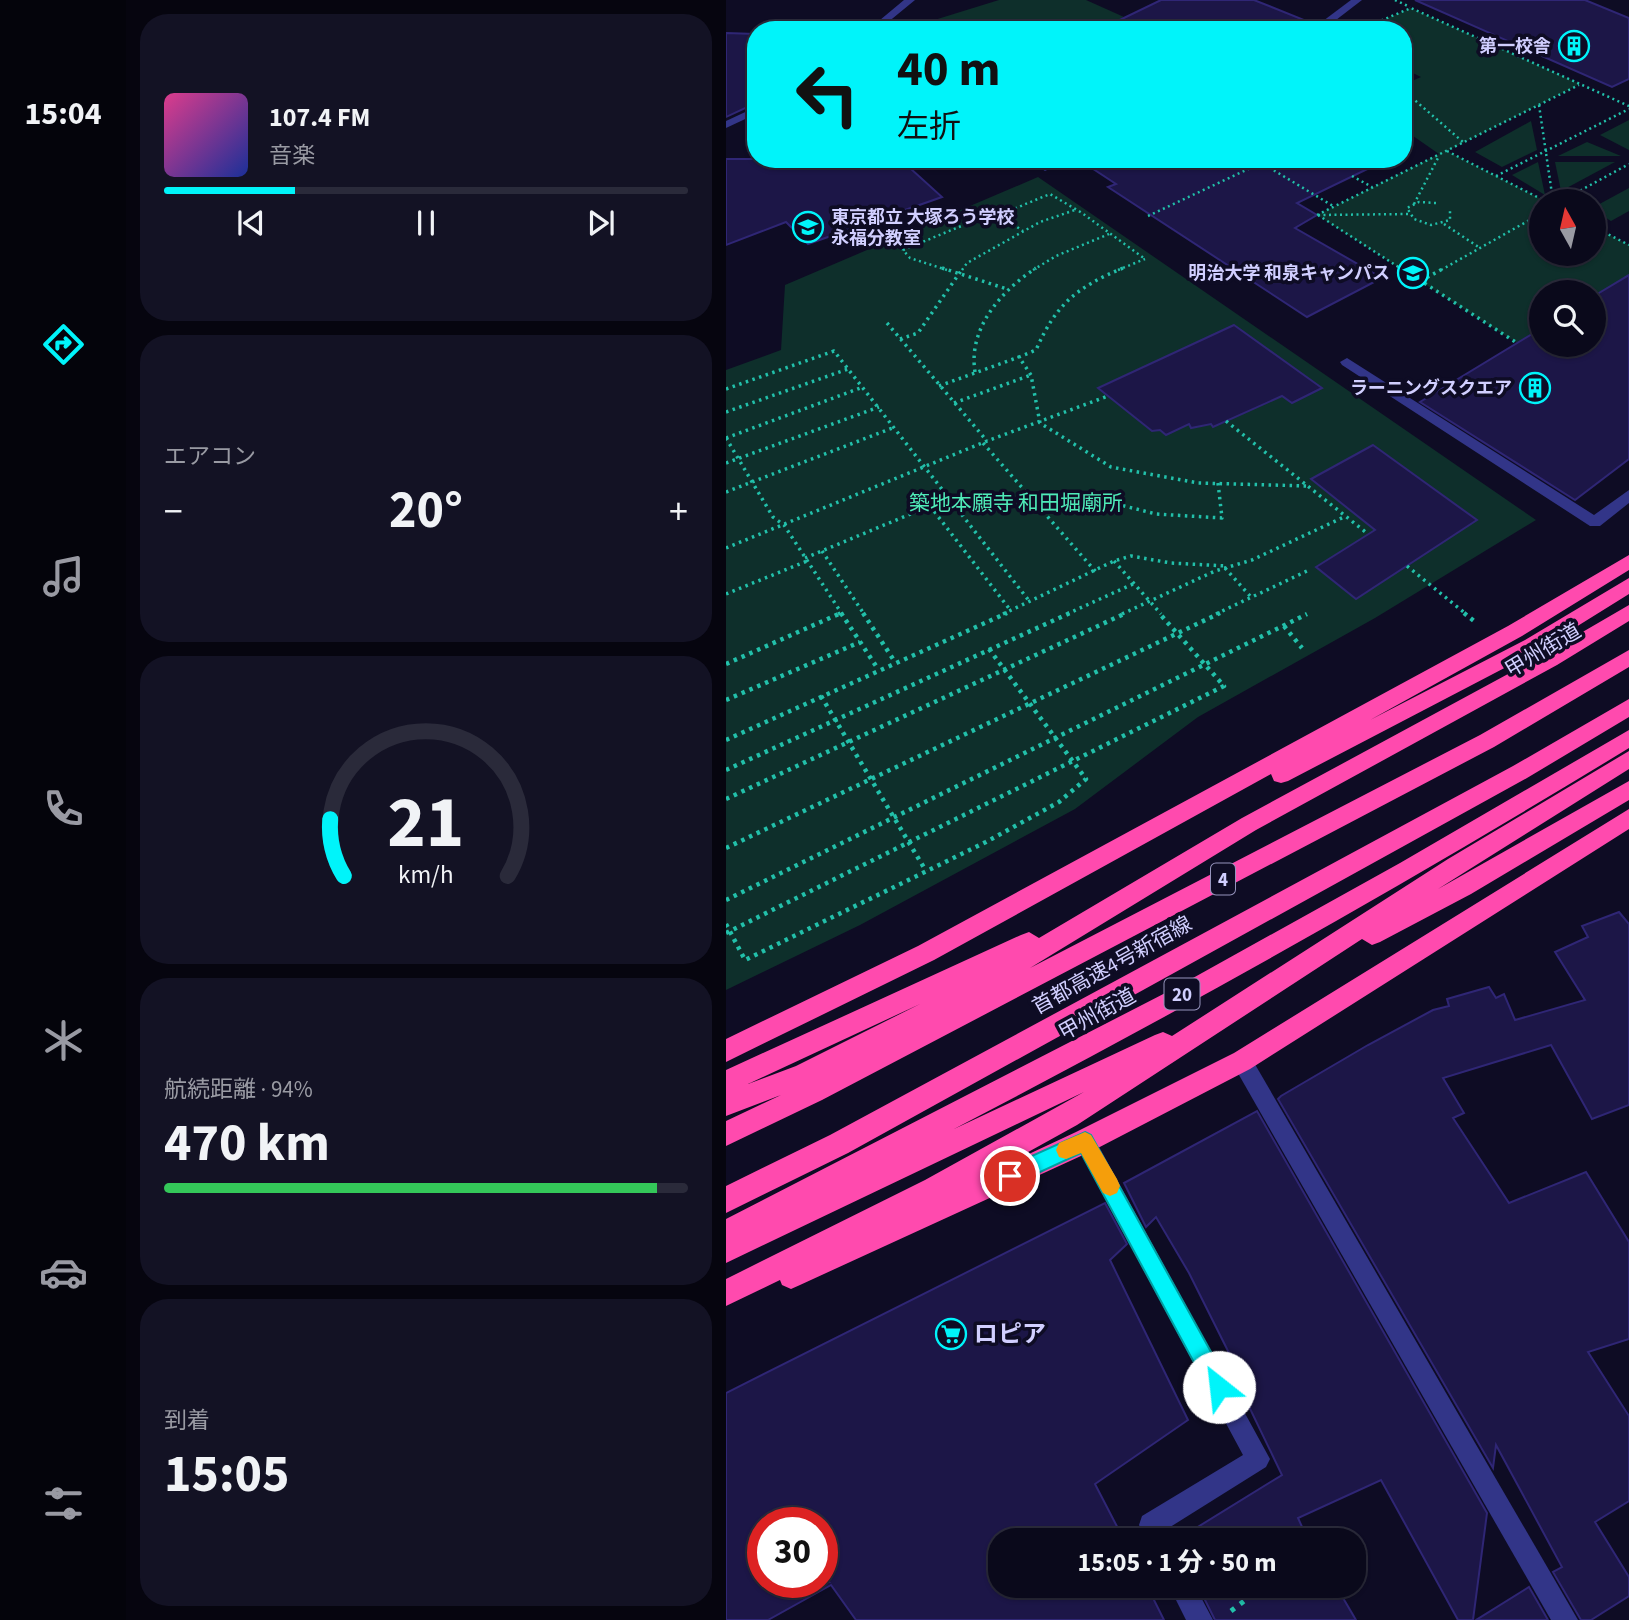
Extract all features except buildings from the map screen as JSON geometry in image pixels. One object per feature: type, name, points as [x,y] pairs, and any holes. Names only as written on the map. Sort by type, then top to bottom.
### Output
[{"type":"highway","points":[[926,953],[1515,632],[1629,561]]},
{"type":"highway","points":[[726,1051],[1438,696],[1532,645],[1629,585]]},
{"type":"highway","points":[[726,1104],[803,1075],[982,984],[1249,824],[1550,660],[1629,612]]},
{"type":"highway","name":"甲州街道","points":[[726,1082],[972,969],[1256,833],[1466,723],[1566,667],[1629,626]]},
{"type":"highway","name":"首都高速4号新宿線","points":[[726,1134],[813,1093],[1487,741],[1629,657]]},
{"type":"highway","name":"首都高速4号新宿線","points":[[726,1200],[839,1144],[1459,805],[1629,707]]},
{"type":"highway","name":"甲州街道","points":[[726,1233],[1030,1079],[1455,842],[1629,738]]},
{"type":"highway","points":[[726,1293],[934,1189],[1068,1117],[1456,866],[1629,759]]},
{"type":"highway","points":[[726,1250],[1196,1027],[1463,887],[1629,789]]},
{"type":"highway","points":[[726,1302],[836,1257],[1085,1141],[1242,1061],[1629,818]]},
{"type":"highway","name":"4","points":[[726,1121],[813,1093]]},
{"type":"street","points":[[884,21],[910,0]]},
{"type":"street","points":[[1328,21],[1357,0]]},
{"type":"street","points":[[726,125],[747,114]]},
{"type":"street","points":[[1347,362],[1595,522],[1629,495]]},
{"type":"street","points":[[1242,1061],[1565,1620]]},
{"type":"street","points":[[1085,1141],[1258,1459],[1151,1525],[1153,1528]]},
{"type":"street","points":[[1188,1598],[1200,1620]]},
{"type":"path","points":[[1395,0],[1629,108]]},
{"type":"path","points":[[1381,21],[1411,8]]},
{"type":"path","points":[[1412,168],[1580,84]]},
{"type":"path","points":[[1412,98],[1463,142]]},
{"type":"path","points":[[1539,105],[1551,189]]},
{"type":"path","points":[[1496,176],[1629,108]]},
{"type":"path","points":[[1446,150],[1529,193]]},
{"type":"path","points":[[1414,205],[1440,154]]},
{"type":"path","points":[[1582,189],[1629,163]]},
{"type":"path","points":[[1148,216],[1250,168]]},
{"type":"path","points":[[1269,168],[1333,206]]},
{"type":"path","points":[[1317,215],[1411,168]]},
{"type":"path","points":[[1352,176],[1372,187]]},
{"type":"path","points":[[939,386],[1036,350],[1045,324],[1060,304],[1077,289],[1145,259],[1050,194],[999,215]]},
{"type":"path","points":[[1436,203],[1419,202],[1407,208],[1409,214],[1421,225],[1450,220],[1450,211]]},
{"type":"path","points":[[900,339],[918,333],[967,263],[1023,231],[1075,209]]},
{"type":"path","points":[[1007,289],[910,258],[903,250],[993,213],[1023,231]]},
{"type":"path","points":[[1317,215],[1409,214]]},
{"type":"path","points":[[1317,215],[1518,343]]},
{"type":"path","points":[[1421,281],[1529,220]]},
{"type":"path","points":[[1443,223],[1480,248]]},
{"type":"path","points":[[975,372],[972,357],[976,334],[1007,289],[1052,258],[1110,233]]},
{"type":"path","points":[[1606,233],[1629,245]]},
{"type":"path","points":[[887,323],[1096,572]]},
{"type":"path","points":[[726,389],[834,351],[1030,602]]},
{"type":"path","points":[[1019,357],[1030,375],[1040,423],[1111,467],[1198,483],[1308,486]]},
{"type":"path","points":[[726,412],[848,369]]},
{"type":"path","points":[[954,403],[1030,375]]},
{"type":"path","points":[[862,387],[726,438],[773,517],[784,525],[878,669]]},
{"type":"path","points":[[726,548],[985,442],[1108,396]]},
{"type":"path","points":[[726,463],[879,407]]},
{"type":"path","points":[[1226,421],[1368,534]]},
{"type":"path","points":[[726,492],[895,427]]},
{"type":"path","points":[[1089,496],[1156,514],[1222,518],[1218,484]]},
{"type":"path","points":[[726,594],[949,498]]},
{"type":"path","points":[[930,506],[1011,611]]},
{"type":"path","points":[[726,799],[1149,602],[1225,568],[1252,560],[1346,516]]},
{"type":"path","points":[[822,551],[895,662]]},
{"type":"path","points":[[726,740],[1096,572],[1114,561],[1131,556],[1170,563],[1231,566]]},
{"type":"path","points":[[728,932],[1224,687],[1114,561]]},
{"type":"path","points":[[1407,566],[1475,621]]},
{"type":"path","points":[[1225,568],[1251,597]]},
{"type":"path","points":[[726,848],[1309,570]]},
{"type":"path","points":[[726,769],[1133,584]]},
{"type":"path","points":[[726,664],[841,613]]},
{"type":"path","points":[[726,900],[1307,614]]},
{"type":"path","points":[[1284,626],[1302,648]]},
{"type":"path","points":[[726,700],[860,642]]},
{"type":"path","points":[[726,924],[745,960],[1059,802],[1086,779],[1006,668],[989,649]]},
{"type":"path","points":[[821,695],[926,871]]},
{"type":"path","points":[[1228,1613],[1248,1598]]},
{"type":"green space","points":[[999,0],[1086,0],[1124,17],[1116,21],[931,21]]},
{"type":"green space","points":[[1411,8],[1580,84],[1447,151],[1529,193],[1529,266],[1606,266],[1606,233],[1629,245],[1629,275],[1606,289],[1606,280],[1529,280],[1529,336],[1517,343],[1317,215],[1439,154],[1412,135],[1412,81],[1421,77],[1412,72],[1412,21],[1381,21]]},
{"type":"green space","points":[[1629,120],[1629,150],[1600,135]]},
{"type":"green space","points":[[1531,121],[1537,150],[1502,167],[1475,152]]},
{"type":"green space","points":[[1587,142],[1621,156],[1558,156]]},
{"type":"green space","points":[[1538,162],[1544,189],[1535,189],[1512,175]]},
{"type":"green space","points":[[1555,162],[1615,162],[1565,189],[1561,189]]},
{"type":"green space","name":"築地本願寺 和田堀廟所","points":[[1038,177],[1536,520],[1375,618],[1198,717],[1075,809],[860,925],[726,990],[726,370],[781,350],[785,285]]},
{"type":"green space","points":[[1629,188],[1629,211],[1611,221],[1606,218],[1606,200]]},
{"type":"slow traffic","points":[[1066,1150],[1085,1141],[1110,1186]]},
{"type":"place","name":"第一校舎","points":[[1574,46]]},
{"type":"place","name":"東京都立 大塚ろう学校 永福分教室","points":[[808,227]]},
{"type":"place","name":"明治大学 和泉キャンパス","points":[[1413,273]]},
{"type":"place","name":"ラーニングスクエア","points":[[1535,388]]},
{"type":"place","name":"ロピア","points":[[951,1334]]},
{"type":"route","points":[[1010,1176],[1085,1141],[1219,1387]]}]
